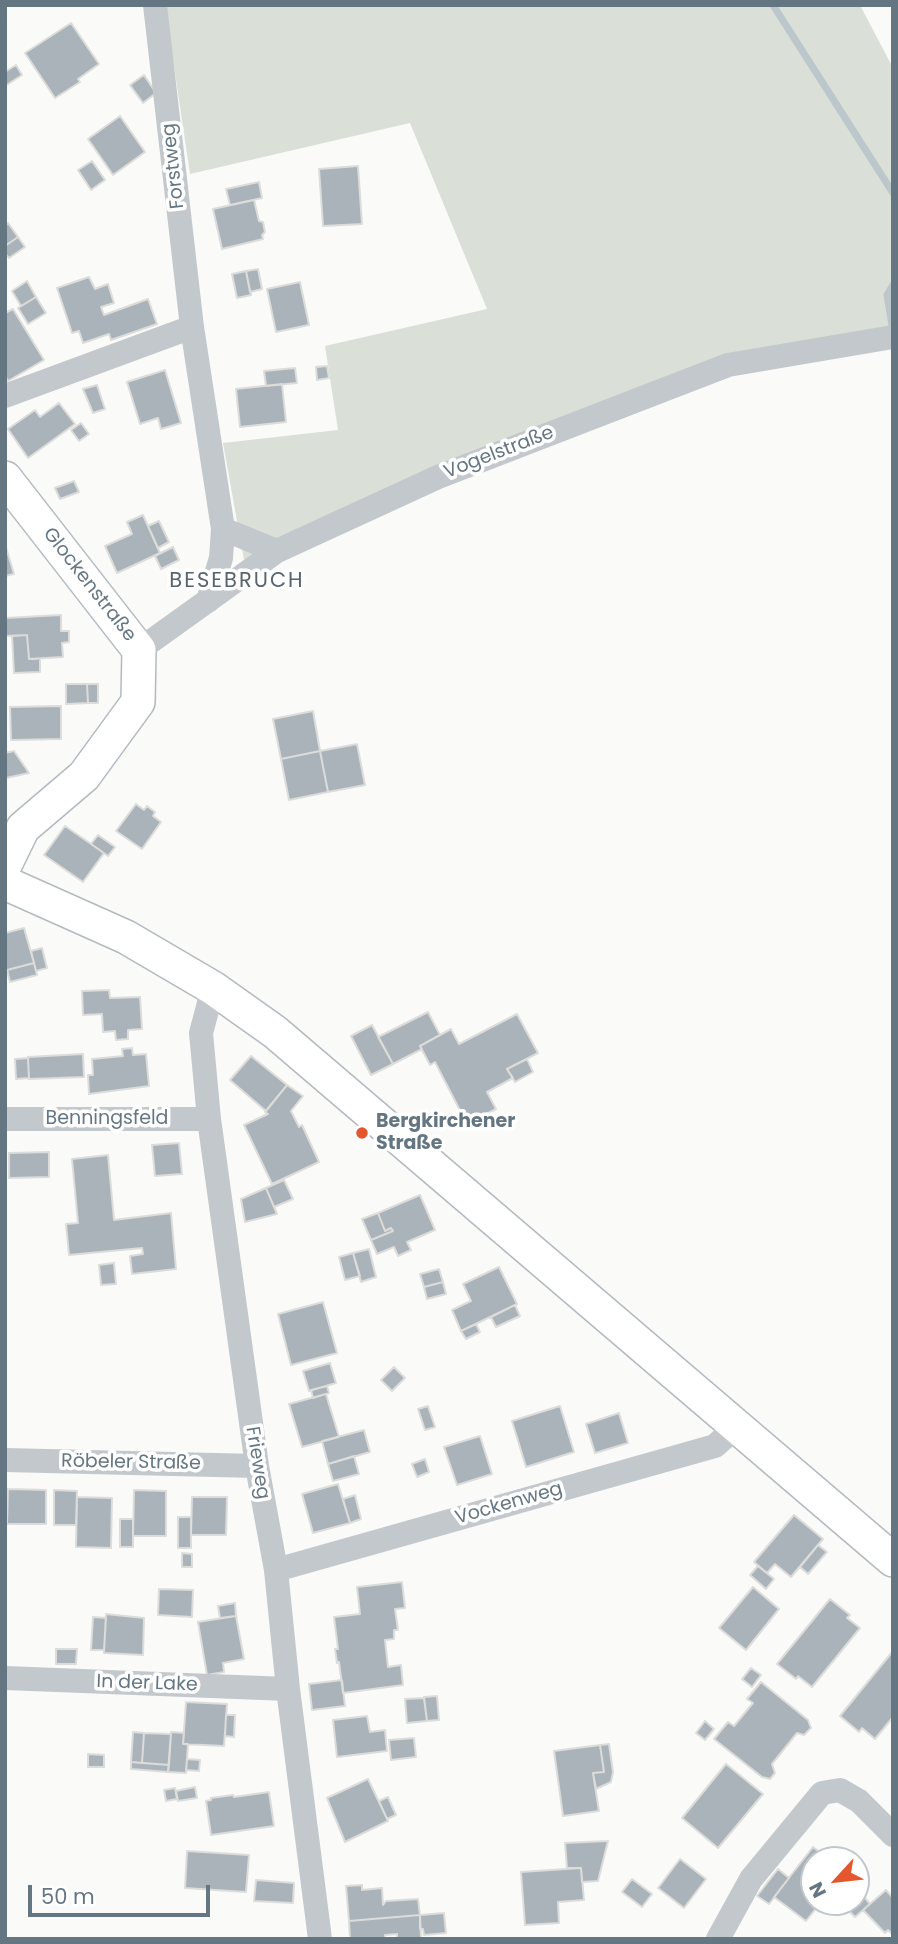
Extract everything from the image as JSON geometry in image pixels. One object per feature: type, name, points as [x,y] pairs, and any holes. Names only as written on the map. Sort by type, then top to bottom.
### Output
[{"type":"street","name":"Forstweg","points":[[155,5],[192,327],[223,529],[221,558],[208,601]]},
{"type":"street","points":[[5,396],[192,327]]},
{"type":"street","name":"Vogelstraße","points":[[139,650],[277,551],[438,477],[728,365],[890,337]]},
{"type":"street","name":"Glockenstraße","points":[[5,478],[17,510],[139,650],[138,702],[84,776],[23,828],[5,865]]},
{"type":"street","points":[[223,529],[277,551]]},
{"type":"street","points":[[5,883],[126,937],[213,988],[275,1032],[893,1560]]},
{"type":"street","name":"Frieweg","points":[[213,988],[201,1033],[209,1119],[257,1466],[276,1570],[288,1689],[320,1939]]},
{"type":"street","name":"Benningsfeld","points":[[5,1119],[209,1119]]},
{"type":"street","name":"Vockenweg","points":[[276,1570],[715,1446],[736,1427]]},
{"type":"street","name":"Röbeler Straße","points":[[5,1460],[257,1466]]},
{"type":"street","name":"In der Lake","points":[[5,1678],[288,1689]]},
{"type":"street","points":[[718,1939],[751,1879],[822,1793],[841,1790],[859,1801],[893,1835]]},
{"type":"shaded area","points":[[165,5],[860,5],[893,68],[893,334],[731,372],[444,480],[247,577],[223,443],[338,430],[325,346],[487,309],[410,123],[190,174]]},
{"type":"building","points":[[71,23],[99,64],[78,79],[80,82],[55,98],[25,53]]},
{"type":"building","points":[[16,65],[22,75],[5,86],[5,72]]},
{"type":"building","points":[[144,75],[156,93],[143,103],[130,85]]},
{"type":"building","points":[[120,116],[145,152],[113,175],[88,139]]},
{"type":"building","points":[[92,161],[105,180],[91,190],[78,170]]},
{"type":"building","points":[[358,166],[362,224],[323,226],[319,169]]},
{"type":"building","points":[[259,182],[262,198],[230,205],[226,189]]},
{"type":"building","points":[[254,200],[259,221],[263,222],[263,239],[222,249],[213,209]]},
{"type":"building","points":[[8,223],[18,237],[5,246],[5,226]]},
{"type":"building","points":[[18,237],[25,247],[9,258],[5,253],[5,246]]},
{"type":"building","points":[[258,269],[262,289],[250,292],[246,271]]},
{"type":"building","points":[[246,271],[251,295],[237,298],[232,274]]},
{"type":"building","points":[[89,277],[95,289],[108,284],[114,303],[101,307],[104,315],[148,299],[157,324],[111,340],[109,334],[83,343],[79,331],[72,333],[57,288]]},
{"type":"building","points":[[27,281],[36,297],[21,306],[12,291]]},
{"type":"building","points":[[300,282],[309,325],[276,332],[267,289]]},
{"type":"building","points":[[36,297],[46,313],[28,324],[18,308]]},
{"type":"building","points":[[13,309],[44,360],[8,381],[5,376],[5,313]]},
{"type":"building","points":[[327,366],[329,378],[317,380],[316,367]]},
{"type":"building","points":[[295,368],[297,383],[266,386],[264,371]]},
{"type":"building","points":[[165,370],[181,423],[161,429],[158,418],[140,424],[127,382]]},
{"type":"building","points":[[282,384],[286,422],[240,427],[236,389]]},
{"type":"building","points":[[97,385],[105,409],[93,413],[83,389]]},
{"type":"building","points":[[59,403],[75,424],[28,458],[8,429],[35,410],[40,417]]},
{"type":"building","points":[[81,423],[89,434],[79,441],[71,430]]},
{"type":"building","points":[[74,481],[79,492],[60,499],[55,488]]},
{"type":"building","points":[[143,515],[160,553],[117,573],[105,546],[132,534],[127,522]]},
{"type":"building","points":[[159,521],[169,542],[158,548],[148,526]]},
{"type":"building","points":[[5,544],[14,574],[5,576]]},
{"type":"building","points":[[173,547],[179,560],[161,569],[155,556]]},
{"type":"building","points":[[61,615],[61,631],[69,631],[69,642],[62,643],[63,657],[29,659],[27,635],[5,636],[5,618]]},
{"type":"building","points":[[27,635],[29,659],[40,659],[40,672],[14,673],[12,636]]},
{"type":"building","points":[[66,684],[87,684],[88,703],[66,704]]},
{"type":"building","points":[[87,684],[98,684],[98,703],[88,703]]},
{"type":"building","points":[[61,706],[61,739],[11,740],[10,707]]},
{"type":"building","points":[[313,711],[320,751],[281,759],[273,719]]},
{"type":"building","points":[[357,744],[365,785],[328,792],[320,751]]},
{"type":"building","points":[[14,751],[29,773],[6,778],[5,753]]},
{"type":"building","points":[[320,751],[328,792],[289,800],[281,759]]},
{"type":"building","points":[[136,804],[144,810],[147,806],[161,822],[142,849],[116,831]]},
{"type":"building","points":[[65,826],[104,853],[83,882],[44,855]]},
{"type":"building","points":[[98,835],[115,847],[108,856],[91,844]]},
{"type":"building","points":[[24,928],[34,963],[7,970],[8,973],[5,973],[5,933]]},
{"type":"building","points":[[42,948],[47,968],[36,971],[31,951]]},
{"type":"building","points":[[34,963],[37,975],[10,982],[7,970]]},
{"type":"building","points":[[109,990],[110,998],[140,997],[142,1029],[128,1030],[128,1039],[116,1040],[115,1031],[103,1032],[102,1014],[83,1015],[82,991]]},
{"type":"building","points":[[428,1012],[440,1035],[420,1046],[422,1049],[393,1064],[378,1037]]},
{"type":"building","points":[[517,1014],[538,1053],[507,1069],[513,1078],[487,1092],[496,1109],[467,1124],[435,1062],[430,1065],[420,1046],[451,1029],[459,1044]]},
{"type":"building","points":[[372,1025],[393,1064],[371,1075],[351,1036]]},
{"type":"building","points":[[132,1048],[133,1055],[146,1054],[149,1086],[89,1094],[88,1075],[93,1075],[92,1059],[123,1056],[122,1049]]},
{"type":"building","points":[[83,1054],[84,1077],[29,1079],[28,1057]]},
{"type":"building","points":[[251,1056],[287,1085],[266,1111],[230,1080]]},
{"type":"building","points":[[28,1058],[29,1078],[16,1079],[15,1059]]},
{"type":"building","points":[[527,1059],[533,1072],[515,1082],[507,1069]]},
{"type":"building","points":[[287,1085],[303,1096],[291,1111],[299,1127],[302,1125],[319,1162],[272,1184],[244,1125],[268,1114],[265,1112]]},
{"type":"building","points":[[179,1143],[182,1174],[155,1176],[152,1145]]},
{"type":"building","points":[[49,1152],[49,1177],[9,1178],[9,1153]]},
{"type":"building","points":[[108,1155],[114,1220],[171,1213],[176,1269],[132,1274],[130,1256],[143,1254],[142,1248],[69,1255],[66,1224],[78,1223],[72,1159]]},
{"type":"building","points":[[284,1180],[293,1199],[274,1207],[266,1188]]},
{"type":"building","points":[[266,1188],[277,1214],[245,1222],[241,1199]]},
{"type":"building","points":[[420,1195],[435,1230],[407,1242],[411,1250],[398,1256],[394,1247],[377,1254],[371,1240],[393,1231],[391,1228],[385,1231],[378,1213]]},
{"type":"building","points":[[378,1213],[385,1231],[391,1228],[393,1231],[371,1240],[362,1219]]},
{"type":"building","points":[[369,1249],[376,1277],[361,1282],[353,1253]]},
{"type":"building","points":[[353,1253],[360,1276],[345,1280],[339,1257]]},
{"type":"building","points":[[114,1263],[116,1284],[101,1285],[99,1265]]},
{"type":"building","points":[[499,1267],[517,1304],[461,1331],[452,1310],[471,1301],[463,1284]]},
{"type":"building","points":[[439,1269],[443,1282],[424,1287],[420,1274]]},
{"type":"building","points":[[443,1282],[446,1294],[427,1299],[424,1287]]},
{"type":"building","points":[[323,1302],[337,1353],[291,1365],[278,1314]]},
{"type":"building","points":[[515,1305],[520,1316],[496,1327],[491,1317]]},
{"type":"building","points":[[476,1324],[480,1332],[466,1339],[461,1331]]},
{"type":"building","points":[[330,1363],[336,1383],[309,1391],[303,1371]]},
{"type":"building","points":[[394,1367],[405,1378],[392,1391],[381,1380]]},
{"type":"building","points":[[327,1386],[329,1393],[313,1398],[311,1390]]},
{"type":"building","points":[[326,1394],[339,1437],[302,1447],[289,1404]]},
{"type":"building","points":[[428,1406],[435,1427],[425,1430],[418,1409]]},
{"type":"building","points":[[560,1406],[574,1452],[526,1467],[512,1421]]},
{"type":"building","points":[[619,1413],[628,1443],[595,1453],[586,1424]]},
{"type":"building","points":[[364,1430],[370,1452],[328,1464],[322,1441]]},
{"type":"building","points":[[480,1436],[492,1474],[457,1485],[444,1447]]},
{"type":"building","points":[[354,1456],[359,1474],[333,1481],[328,1464]]},
{"type":"building","points":[[425,1459],[429,1472],[417,1477],[412,1464]]},
{"type":"building","points":[[338,1484],[350,1523],[313,1533],[302,1494]]},
{"type":"building","points":[[8,1489],[46,1490],[46,1524],[7,1524]]},
{"type":"building","points":[[54,1490],[77,1491],[76,1525],[54,1525]]},
{"type":"building","points":[[134,1490],[166,1491],[166,1536],[133,1536]]},
{"type":"building","points":[[355,1495],[361,1519],[350,1523],[343,1499]]},
{"type":"building","points":[[77,1497],[112,1498],[111,1548],[76,1547]]},
{"type":"building","points":[[192,1497],[227,1497],[226,1535],[191,1535]]},
{"type":"building","points":[[794,1515],[823,1539],[791,1577],[775,1564],[767,1573],[754,1562]]},
{"type":"building","points":[[178,1517],[191,1517],[191,1548],[178,1548]]},
{"type":"building","points":[[120,1519],[133,1519],[133,1547],[120,1547]]},
{"type":"building","points":[[818,1545],[827,1552],[808,1574],[800,1567]]},
{"type":"building","points":[[182,1553],[192,1554],[192,1567],[182,1567]]},
{"type":"building","points":[[758,1566],[774,1579],[766,1589],[750,1575]]},
{"type":"building","points":[[402,1582],[405,1608],[395,1609],[398,1630],[394,1630],[394,1639],[385,1640],[388,1667],[401,1665],[403,1685],[343,1693],[335,1649],[338,1649],[334,1617],[360,1614],[357,1587]]},
{"type":"building","points":[[753,1587],[779,1609],[746,1650],[719,1628]]},
{"type":"building","points":[[159,1589],[193,1590],[192,1617],[158,1615]]},
{"type":"building","points":[[830,1599],[850,1615],[847,1618],[860,1628],[812,1687],[798,1676],[796,1679],[777,1664]]},
{"type":"building","points":[[235,1603],[236,1616],[220,1618],[218,1606]]},
{"type":"building","points":[[106,1614],[144,1618],[143,1655],[104,1653]]},
{"type":"building","points":[[236,1616],[244,1659],[223,1663],[224,1672],[207,1675],[198,1622]]},
{"type":"building","points":[[93,1617],[106,1618],[104,1650],[91,1650]]},
{"type":"building","points":[[56,1649],[77,1649],[76,1664],[56,1664]]},
{"type":"building","points":[[893,1651],[893,1717],[875,1739],[862,1728],[859,1732],[840,1716]]},
{"type":"building","points":[[751,1668],[761,1675],[752,1687],[742,1679]]},
{"type":"building","points":[[342,1680],[345,1706],[312,1710],[309,1684]]},
{"type":"building","points":[[761,1682],[808,1720],[811,1728],[804,1735],[797,1733],[772,1764],[775,1773],[770,1779],[762,1777],[714,1739],[728,1722],[734,1726],[753,1703],[747,1699]]},
{"type":"building","points":[[437,1696],[439,1720],[427,1721],[424,1697]]},
{"type":"building","points":[[424,1698],[427,1721],[407,1723],[405,1699]]},
{"type":"building","points":[[186,1702],[227,1704],[224,1746],[183,1744]]},
{"type":"building","points":[[226,1715],[235,1715],[234,1737],[225,1736]]},
{"type":"building","points":[[367,1716],[370,1732],[385,1730],[387,1751],[337,1757],[333,1720]]},
{"type":"building","points":[[705,1721],[714,1729],[705,1740],[696,1733]]},
{"type":"building","points":[[133,1732],[144,1733],[142,1763],[131,1762]]},
{"type":"building","points":[[171,1732],[184,1733],[183,1744],[188,1744],[186,1773],[168,1772]]},
{"type":"building","points":[[144,1733],[171,1734],[169,1765],[142,1763]]},
{"type":"building","points":[[414,1738],[416,1757],[391,1760],[389,1740]]},
{"type":"building","points":[[609,1744],[613,1772],[611,1782],[596,1789],[593,1773],[604,1772],[600,1745]]},
{"type":"building","points":[[600,1745],[604,1772],[593,1773],[599,1811],[563,1816],[554,1751]]},
{"type":"building","points":[[88,1754],[104,1755],[104,1767],[88,1767]]},
{"type":"building","points":[[187,1759],[200,1760],[199,1771],[186,1770]]},
{"type":"building","points":[[131,1762],[169,1765],[168,1772],[131,1769]]},
{"type":"building","points":[[726,1764],[763,1794],[718,1848],[682,1818]]},
{"type":"building","points":[[368,1779],[388,1821],[345,1842],[327,1798]]},
{"type":"building","points":[[195,1787],[197,1798],[178,1801],[176,1791]]},
{"type":"building","points":[[175,1788],[177,1799],[166,1801],[164,1790]]},
{"type":"building","points":[[269,1792],[274,1826],[211,1835],[206,1801],[211,1798]]},
{"type":"building","points":[[388,1797],[396,1815],[387,1819],[379,1801]]},
{"type":"building","points":[[608,1841],[598,1881],[582,1882],[581,1868],[567,1868],[565,1843]]},
{"type":"building","points":[[187,1851],[249,1855],[246,1892],[185,1888]]},
{"type":"building","points":[[680,1859],[706,1879],[684,1908],[658,1888]]},
{"type":"building","points":[[800,1864],[800,1916],[810,1916],[806,1921],[774,1897]]},
{"type":"building","points":[[581,1868],[584,1900],[558,1902],[559,1923],[525,1925],[521,1872]]},
{"type":"building","points":[[778,1869],[789,1878],[769,1904],[757,1896]]},
{"type":"building","points":[[632,1879],[652,1894],[642,1907],[622,1892]]},
{"type":"building","points":[[256,1880],[294,1883],[293,1903],[254,1901]]},
{"type":"building","points":[[362,1885],[362,1890],[382,1888],[383,1905],[386,1901],[418,1899],[420,1915],[349,1921],[346,1886]]},
{"type":"building","points":[[886,1890],[893,1898],[893,1935],[888,1930],[885,1933],[869,1916],[870,1904]]},
{"type":"building","points":[[444,1913],[446,1933],[424,1935],[423,1929],[420,1929],[420,1915]]},
{"type":"building","points":[[420,1915],[421,1938],[397,1939],[397,1934],[385,1935],[385,1939],[350,1939],[349,1921]]},
{"type":"waterway","points":[[773,5],[893,193]]},
{"type":"waterway","points":[[893,285],[887,295],[893,331]]},
{"type":"place","name":"Bergkirchener Straße","points":[[362,1133]]},
{"type":"district","name":"BESEBRUCH","points":[[237,582]]}]
